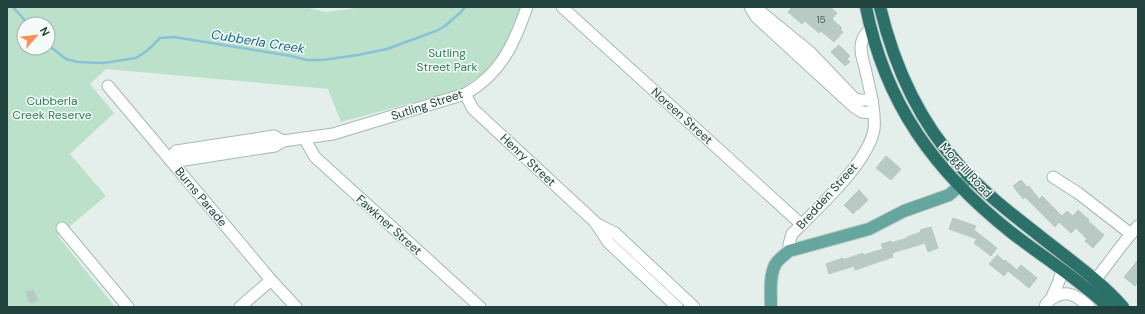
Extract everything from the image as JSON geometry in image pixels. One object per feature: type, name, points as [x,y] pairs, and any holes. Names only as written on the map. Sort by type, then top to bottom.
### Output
[{"type":"highway","name":"Moggill Road","points":[[866,7],[870,29],[884,71],[908,119],[929,151],[959,187],[975,202],[1087,288],[1108,307]]},
{"type":"highway","name":"Moggill Road","points":[[880,7],[886,33],[895,59],[911,95],[926,122],[952,157],[970,177],[1025,225],[1108,291],[1123,307]]},
{"type":"main road","points":[[771,307],[770,286],[775,264],[789,251],[869,229],[904,211],[946,196],[970,177]]},
{"type":"street","name":"Sutling Street","points":[[170,160],[178,162],[275,146],[283,141],[333,134],[465,94],[476,87],[495,70],[508,52],[527,7]]},
{"type":"street","name":"Noreen Street","points":[[562,7],[802,225]]},
{"type":"street","points":[[751,7],[761,12],[801,43],[854,98],[859,100],[872,100]]},
{"type":"street","points":[[751,7],[756,17],[854,107],[862,112],[873,113]]},
{"type":"street","name":"Bredden Street","points":[[789,251],[789,244],[792,234],[845,180],[866,150],[871,140],[874,128],[872,100],[861,50],[863,38],[870,29]]},
{"type":"street","name":"Burns Parade","points":[[108,86],[271,280],[296,307]]},
{"type":"street","name":"Henry Street","points":[[465,94],[473,109],[594,222],[608,242],[677,307]]},
{"type":"street","name":"Fawkner Street","points":[[304,138],[315,157],[480,307]]},
{"type":"street","points":[[1053,177],[1134,230],[1095,280]]},
{"type":"street","name":"Henry Street","points":[[594,222],[615,232],[694,307]]},
{"type":"street","points":[[62,228],[128,307]]},
{"type":"street","points":[[1048,303],[1059,281],[1062,270]]},
{"type":"street","points":[[240,307],[271,280]]},
{"type":"street","points":[[1048,303],[1064,294],[1068,294],[1077,298],[1089,307]]},
{"type":"green space","points":[[7,7],[304,7],[326,12],[365,7],[521,7],[503,49],[485,72],[459,90],[341,122],[328,89],[106,69],[90,84],[114,113],[70,154],[106,196],[58,236],[115,307],[7,307]]},
{"type":"building","points":[[792,7],[830,7],[837,13],[832,19],[842,28],[840,30],[843,32],[834,42],[821,31],[819,33],[805,21],[802,24],[788,12]]},
{"type":"building","points":[[839,45],[850,56],[847,59],[850,62],[845,66],[831,52]]},
{"type":"building","points":[[886,156],[901,169],[891,180],[876,168]]},
{"type":"building","points":[[1021,180],[1027,187],[1029,186],[1039,199],[1042,196],[1062,216],[1067,211],[1073,216],[1078,210],[1104,235],[1093,248],[1085,241],[1087,239],[1076,228],[1071,233],[1059,222],[1055,227],[1025,197],[1023,199],[1013,186]]},
{"type":"building","points":[[859,190],[868,200],[853,214],[844,205]]},
{"type":"building","points":[[953,218],[976,226],[974,230],[997,248],[991,256],[974,243],[977,239],[949,229]]},
{"type":"building","points":[[931,227],[938,248],[928,252],[925,243],[892,253],[893,257],[855,270],[854,266],[829,274],[826,264],[843,258],[843,260],[863,253],[863,255],[883,249],[881,244],[891,241],[891,243],[907,238],[921,232],[920,230]]},
{"type":"building","points":[[997,255],[1017,270],[1021,265],[1037,278],[1029,288],[1008,271],[1004,276],[989,264]]},
{"type":"building","points":[[1138,260],[1138,282],[1135,286],[1124,277]]},
{"type":"building","points":[[33,290],[38,300],[30,303],[26,292]]},
{"type":"waterway","name":"Cubberla Creek","points":[[13,7],[21,16]]},
{"type":"waterway","name":"Cubberla Creek","points":[[56,51],[66,59],[78,62],[103,63],[136,58],[148,50],[160,38],[174,37],[291,56],[307,60],[323,60],[387,49],[436,31],[445,26],[465,7]]},
{"type":"park label","name":"Sutling Street Park","points":[[447,60]]},
{"type":"park label","name":"Cubberla Creek Reserve","points":[[52,108]]}]
